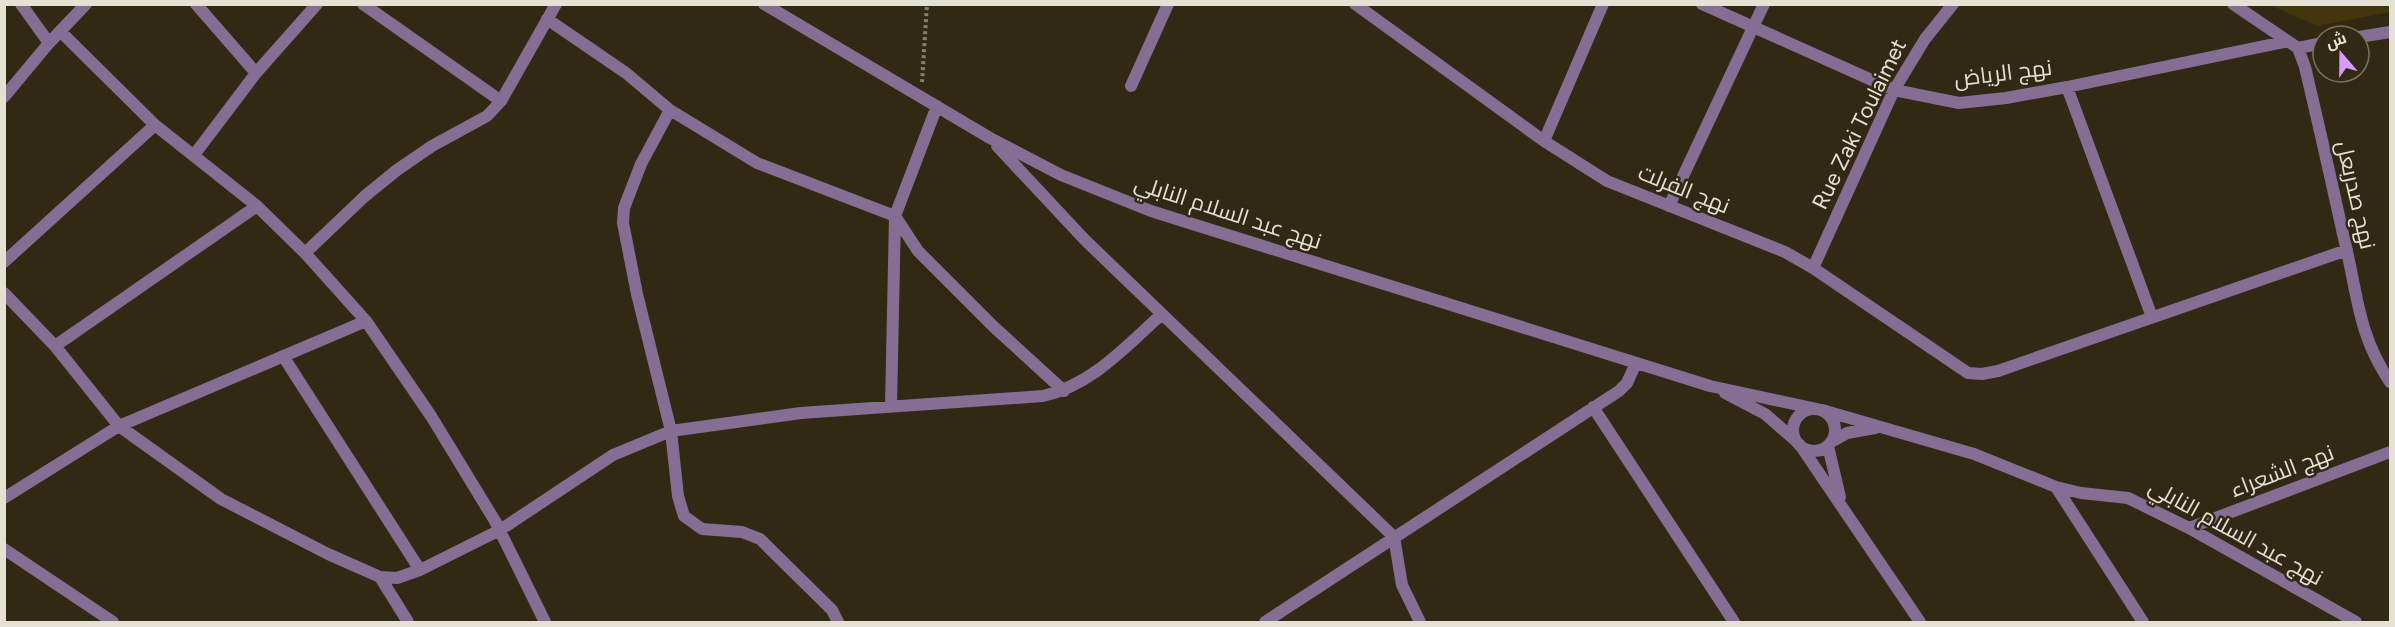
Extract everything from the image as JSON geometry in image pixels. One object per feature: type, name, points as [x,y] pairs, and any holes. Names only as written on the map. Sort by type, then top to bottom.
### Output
[{"type":"street","points":[[21,4],[49,43]]},
{"type":"street","points":[[4,97],[49,43],[86,4]]},
{"type":"street","points":[[196,4],[256,73]]},
{"type":"street","points":[[194,156],[256,73],[317,4]]},
{"type":"street","points":[[363,4],[501,101]]},
{"type":"street","points":[[305,252],[365,196],[397,170],[432,146],[487,116],[501,101],[556,4]]},
{"type":"street","name":"نهج عبد السلام النابلي","points":[[764,4],[990,138],[1071,179],[1188,224],[1710,386],[1886,427],[1974,454],[2056,487],[2081,494],[2128,498],[2189,528],[2356,622]]},
{"type":"street","points":[[1131,87],[1168,4]]},
{"type":"street","name":"نهج الفرلت","points":[[1354,4],[1544,141],[1607,181],[1785,252],[1813,268],[1968,373],[1998,372],[2347,250]]},
{"type":"street","points":[[1544,141],[1604,4]]},
{"type":"street","name":"نهج الرياض","points":[[1702,4],[1894,90],[1959,103],[2006,98],[2293,44],[2311,44]]},
{"type":"street","points":[[1669,206],[1764,4]]},
{"type":"street","name":"Rue Zaki Toulaimet","points":[[1813,268],[1894,90],[1925,39],[1953,4]]},
{"type":"street","points":[[2233,4],[2293,44]]},
{"type":"street","points":[[547,19],[626,73],[670,110],[757,162],[895,216],[918,251],[994,327],[1064,391]]},
{"type":"street","points":[[60,31],[155,124],[257,206],[305,252],[366,321],[431,416],[500,530],[545,622]]},
{"type":"street","points":[[2371,35],[2391,32]]},
{"type":"street","name":"نهج صدربعل","points":[[2293,44],[2305,67],[2347,250],[2360,321],[2370,348],[2391,382]]},
{"type":"street","points":[[2067,87],[2152,317]]},
{"type":"street","points":[[891,407],[895,216],[937,106]]},
{"type":"street","points":[[670,110],[641,164],[624,208],[623,223],[637,294],[670,431],[678,496],[684,516],[702,529],[742,532],[760,540],[832,610],[838,622]]},
{"type":"street","points":[[4,262],[155,124]]},
{"type":"street","points":[[990,138],[1086,240],[1394,537],[1402,585],[1420,622]]},
{"type":"street","points":[[55,346],[257,206]]},
{"type":"street","points":[[4,293],[55,346],[119,426],[221,499],[328,554],[380,577],[397,578],[420,570],[500,530],[613,455],[670,431],[801,413],[1043,396],[1064,391],[1097,373],[1162,314]]},
{"type":"street","points":[[4,498],[119,426],[366,321]]},
{"type":"street","points":[[283,356],[420,570]]},
{"type":"street","points":[[1266,622],[1619,392],[1627,383],[1636,363]]},
{"type":"street","name":"نهج عبد السلام النابلي","points":[[1710,386],[1765,414],[1798,443],[1920,622]]},
{"type":"street","points":[[1593,407],[1734,622]]},
{"type":"street","points":[[1829,444],[1817,451],[1805,449],[1798,443],[1793,428],[1794,422],[1804,411],[1819,410],[1831,417],[1835,427],[1829,444],[1844,510]]},
{"type":"street","name":"نهج عبد السلام النابلي","points":[[1829,444],[1847,432],[1886,427]]},
{"type":"street","name":"نهج الشعراء","points":[[2189,528],[2391,452]]},
{"type":"street","points":[[2056,487],[2143,622]]},
{"type":"street","points":[[4,549],[113,622]]},
{"type":"street","points":[[380,577],[408,622]]},
{"type":"path","points":[[921,97],[927,4]]},
{"type":"shaded area","points":[[2270,5],[2390,5],[2390,12],[2327,24],[2313,24]]}]
